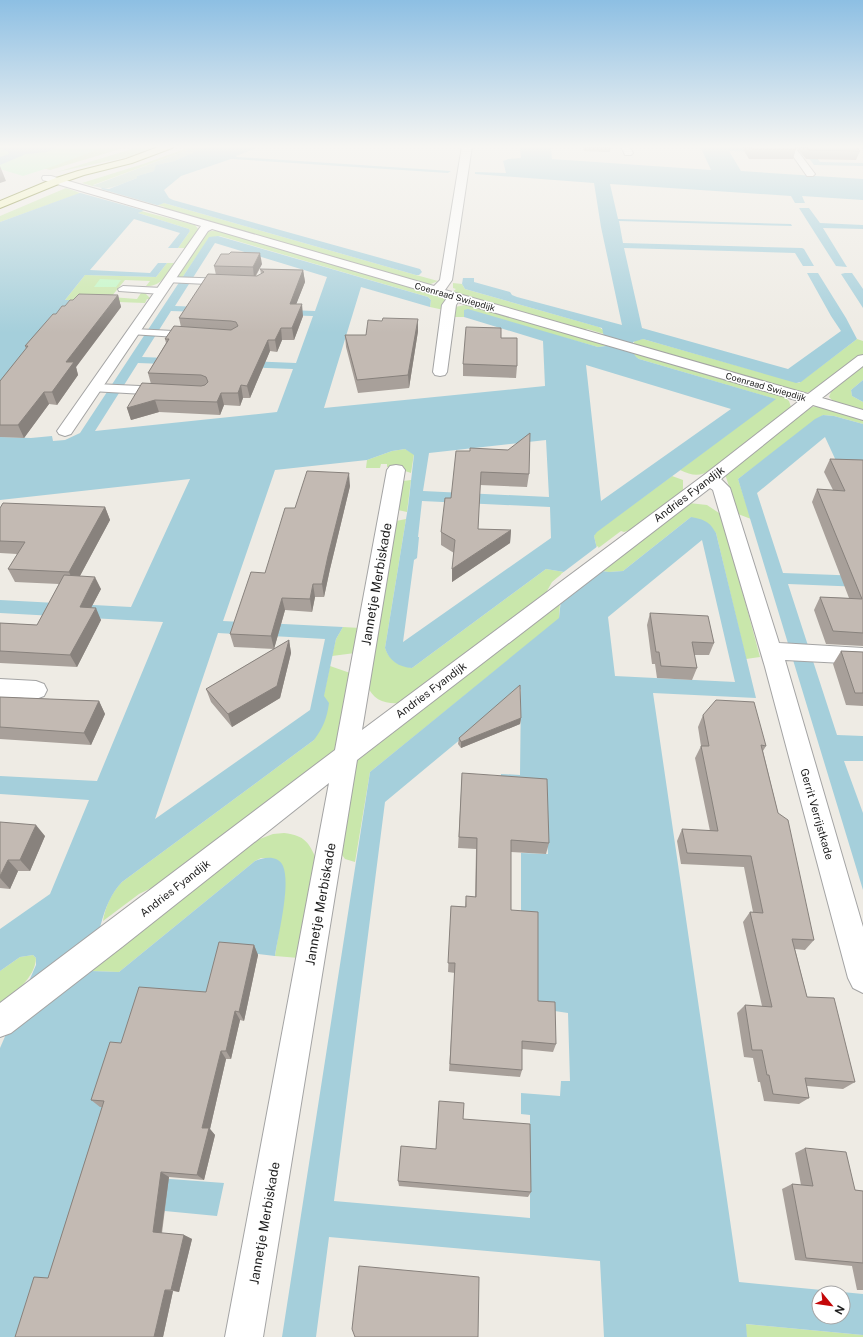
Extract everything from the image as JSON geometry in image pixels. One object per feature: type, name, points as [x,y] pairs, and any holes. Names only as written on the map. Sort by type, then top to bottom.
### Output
[{"type":"street","name":"Coenraad Swiepdijk","points":[[149,208],[863,415]]},
{"type":"street","points":[[436,291],[444,284],[446,280],[458,208]]},
{"type":"street","points":[[65,430],[98,388],[137,332],[204,229],[210,226]]},
{"type":"street","points":[[440,372],[449,305],[456,297]]},
{"type":"street","name":"Andries Fyandijk","points":[[0,1022],[112,938],[346,755],[710,479],[863,359]]},
{"type":"street","name":"Jannetje Merbiskade","points":[[244,1337],[396,470]]},
{"type":"street","name":"Gerrit Verrijstkade","points":[[710,479],[717,483],[721,488],[777,651],[863,978]]},
{"type":"street","points":[[777,651],[863,656]]},
{"type":"street","points":[[0,688],[36,690]]},
{"type":"lane","points":[[123,289],[195,281],[237,282]]},
{"type":"lane","points":[[137,332],[201,335]]},
{"type":"lane","points":[[98,388],[172,392]]},
{"type":"green space","points":[[18,208],[38,208],[0,222],[0,216]]},
{"type":"green space","points":[[163,208],[183,208],[438,281],[426,286],[161,210]]},
{"type":"green space","points":[[141,211],[195,225],[199,230],[186,248],[178,248],[190,231],[189,229],[138,213]]},
{"type":"green space","points":[[211,231],[220,231],[441,295],[445,300],[444,310],[430,307],[431,300],[428,297],[220,236],[209,238],[182,278],[175,277],[206,233]]},
{"type":"green space","points":[[167,263],[175,263],[164,279],[160,282],[151,286],[146,286],[150,281],[125,280],[111,297],[137,299],[141,293],[145,293],[151,299],[147,299],[145,303],[65,300],[85,275],[156,277]]},
{"type":"green space","points":[[100,279],[121,280],[116,287],[94,287]]},
{"type":"green space","points":[[453,283],[462,284],[465,289],[599,327],[603,330],[604,334],[587,329],[584,331],[451,293],[456,289],[453,288]]},
{"type":"green space","points":[[470,304],[606,343],[606,346],[598,347],[464,310],[464,317],[452,317],[455,307]]},
{"type":"green space","points":[[643,339],[799,383],[857,339],[863,341],[863,355],[814,391],[804,393],[633,345],[635,340]]},
{"type":"green space","points":[[633,353],[782,395],[789,401],[791,407],[712,469],[696,475],[689,474],[680,470],[775,399],[639,359],[634,356]]},
{"type":"green space","points":[[863,366],[863,380],[851,390],[852,396],[863,402],[863,411],[833,401],[829,397],[831,392]]},
{"type":"green space","points":[[817,406],[863,418],[863,424],[834,416],[823,415],[738,479],[751,519],[738,514],[725,474],[808,408]]},
{"type":"green space","points":[[405,449],[414,454],[411,473],[402,468],[387,467],[387,464],[381,464],[380,468],[366,468],[367,460],[392,451]]},
{"type":"green space","points":[[672,476],[683,480],[683,490],[633,529],[624,532],[621,531],[597,549],[594,536],[596,532]]},
{"type":"green space","points":[[411,480],[407,512],[398,510],[403,481]]},
{"type":"green space","points":[[689,503],[707,505],[722,515],[760,657],[746,659],[716,533],[691,517],[623,571],[602,571]]},
{"type":"green space","points":[[406,519],[385,648],[392,660],[403,666],[412,668],[546,569],[564,572],[552,582],[547,591],[548,594],[400,703],[389,703],[376,698],[369,690],[367,685],[396,521]]},
{"type":"green space","points":[[560,602],[559,619],[370,772],[355,862],[345,859],[339,851],[353,764]]},
{"type":"green space","points":[[343,627],[360,628],[355,653],[332,656],[336,639]]},
{"type":"green space","points":[[330,666],[353,674],[338,753],[180,874],[139,894],[103,921],[105,910],[115,890],[122,882],[314,740]]},
{"type":"green space","points":[[284,833],[302,838],[308,844],[317,860],[299,958],[275,956],[285,892],[271,858],[261,858],[255,861],[119,972],[91,971],[92,966],[257,840],[273,834]]},
{"type":"green space","points":[[33,955],[36,958],[35,966],[28,979],[0,1006],[0,971],[20,957]]},
{"type":"green space","points":[[745,1324],[863,1335],[863,1337],[747,1337]]},
{"type":"water","points":[[37,208],[150,208],[138,213],[189,229],[190,231],[178,248],[168,248],[180,233],[134,219],[90,270],[150,273],[158,263],[167,263],[156,277],[85,275],[65,300],[77,300],[0,394],[0,222]]},
{"type":"water","points":[[183,208],[203,208],[420,269],[422,272],[419,275]]},
{"type":"water","points":[[598,208],[616,208],[618,219],[791,224],[792,226],[619,221],[623,243],[802,248],[814,266],[803,266],[795,253],[624,248],[642,328],[788,369],[841,331],[807,273],[818,273],[846,318],[857,339],[801,382],[796,383],[643,339],[633,342],[634,354],[639,359],[776,399],[597,532],[594,536],[602,571],[609,572],[623,571],[691,517],[706,522],[716,533],[756,698],[653,693],[739,1282],[811,1289],[811,1325],[851,1325],[851,1293],[863,1294],[863,1335],[746,1324],[747,1337],[604,1337],[600,1261],[329,1237],[316,1337],[282,1337],[370,772],[559,618],[564,572],[546,569],[412,668],[399,665],[392,660],[385,648],[408,507],[414,455],[405,449],[392,451],[367,460],[275,470],[223,621],[343,627],[336,639],[324,696],[329,703],[324,723],[314,740],[122,882],[109,901],[101,924],[91,971],[119,972],[255,861],[270,858],[278,860],[283,866],[286,885],[285,897],[275,956],[223,950],[210,999],[90,1173],[224,1183],[217,1216],[81,1203],[40,1337],[0,1337],[0,1048],[36,965],[36,958],[33,955],[20,957],[0,971],[0,929],[50,894],[89,800],[0,794],[0,776],[97,781],[163,622],[0,613],[0,600],[131,607],[190,479],[0,500],[0,437],[31,438],[52,436],[53,441],[65,440],[80,433],[209,237],[218,236],[428,297],[431,300],[430,307],[361,287],[324,408],[545,386],[543,341],[464,317],[464,310],[468,309],[598,347],[606,346],[602,328],[465,289],[462,284],[463,278],[474,278],[474,282],[510,292],[512,295],[517,297],[622,325]],"holes":[[[215,243],[327,277],[315,311],[175,306]],[[171,311],[313,316],[296,363],[142,357]],[[138,363],[293,369],[277,412],[95,431]],[[586,365],[731,409],[601,501]],[[546,440],[549,497],[423,491],[429,453]],[[422,501],[550,507],[551,538],[403,642],[414,560],[417,558]],[[702,540],[735,682],[615,676],[608,617]],[[218,633],[325,639],[310,710],[155,819]],[[521,689],[520,775],[501,774],[501,786],[545,790],[548,854],[521,853],[521,1006],[568,1013],[570,1081],[561,1081],[560,1096],[521,1093],[521,1114],[530,1115],[530,1218],[334,1201],[385,802]]]},
{"type":"water","points":[[799,208],[809,208],[820,223],[863,225],[863,229],[823,228],[847,267],[836,266]]},
{"type":"water","points":[[852,273],[863,289],[863,308],[841,274]]},
{"type":"water","points":[[863,380],[863,402],[852,396],[851,390]]},
{"type":"water","points":[[823,415],[834,416],[863,424],[863,479],[837,463],[825,437],[757,493],[783,573],[863,576],[863,587],[788,584],[837,735],[863,736],[863,761],[844,761],[863,813],[863,890],[738,479],[815,419]]},
{"type":"pier","points":[[136,208],[153,208],[145,211]]},
{"type":"pier","points":[[598,546],[605,569],[558,606],[561,574]]},
{"type":"building","points":[[231,252],[260,253],[253,267],[214,266],[221,254],[229,254]]},
{"type":"building","points":[[260,269],[303,270],[290,304],[302,304],[292,328],[281,328],[275,340],[268,340],[247,386],[241,385],[238,393],[221,393],[217,402],[155,400],[127,408],[142,383],[201,386],[208,382],[206,377],[201,375],[148,373],[169,339],[165,339],[174,326],[231,330],[238,326],[236,322],[231,321],[179,318],[208,274],[257,276],[264,272]]},
{"type":"building","points":[[79,294],[118,295],[66,362],[74,362],[52,392],[44,392],[18,425],[0,425],[0,381],[28,346],[25,346],[53,314],[56,314],[62,306],[65,306],[70,300],[73,300]]},
{"type":"building","points":[[383,318],[418,319],[408,375],[357,380],[345,335],[366,335],[368,320],[382,321]]},
{"type":"building","points":[[466,327],[501,328],[501,338],[517,338],[517,366],[463,364]]},
{"type":"building","points":[[530,433],[529,474],[481,472],[478,529],[511,530],[452,569],[455,540],[441,532],[445,498],[451,498],[456,451],[470,451],[470,448],[508,450]]},
{"type":"building","points":[[830,459],[863,460],[863,633],[833,631],[820,597],[862,599],[817,489],[845,491]]},
{"type":"building","points":[[307,471],[349,473],[322,584],[313,584],[310,599],[282,598],[271,636],[230,634],[251,572],[265,573],[285,508],[295,508]]},
{"type":"building","points":[[3,503],[105,507],[69,572],[8,569],[25,542],[0,541],[0,508]]},
{"type":"building","points":[[64,575],[95,577],[80,607],[96,608],[70,655],[0,651],[0,623],[37,625]]},
{"type":"building","points":[[650,613],[708,616],[714,643],[692,642],[697,668],[661,666],[659,652],[656,652]]},
{"type":"building","points":[[289,640],[277,686],[228,714],[206,689]]},
{"type":"building","points":[[841,651],[863,652],[863,693],[855,693]]},
{"type":"building","points":[[520,685],[521,718],[461,742],[459,738]]},
{"type":"building","points":[[0,697],[99,701],[84,733],[0,727]]},
{"type":"building","points":[[716,700],[754,702],[766,746],[761,745],[778,813],[788,820],[814,940],[792,939],[807,997],[834,998],[855,1082],[805,1078],[809,1098],[773,1094],[769,1075],[767,1075],[762,1050],[752,1050],[745,1005],[772,1007],[750,912],[763,913],[751,856],[687,853],[682,829],[718,831],[701,746],[709,746],[703,715]]},
{"type":"building","points":[[462,773],[547,779],[549,843],[511,840],[511,910],[538,912],[538,1001],[555,1002],[556,1044],[522,1041],[522,1070],[450,1064],[455,963],[448,963],[451,906],[466,907],[466,896],[476,897],[477,838],[459,837]]},
{"type":"building","points":[[0,822],[36,825],[20,860],[8,860],[0,876]]},
{"type":"building","points":[[219,942],[254,945],[239,1012],[235,1011],[226,1051],[221,1051],[202,1128],[209,1128],[197,1175],[161,1172],[153,1232],[184,1235],[171,1290],[165,1290],[154,1337],[15,1337],[34,1277],[48,1278],[104,1101],[91,1100],[110,1042],[121,1043],[139,987],[206,992]]},
{"type":"building","points":[[439,1101],[464,1103],[463,1119],[530,1124],[531,1192],[398,1181],[401,1146],[436,1149]]},
{"type":"building","points":[[805,1148],[846,1152],[855,1190],[863,1191],[863,1263],[806,1258],[792,1184],[813,1186]]},
{"type":"building","points":[[359,1266],[479,1277],[478,1337],[355,1337],[352,1329]]}]
